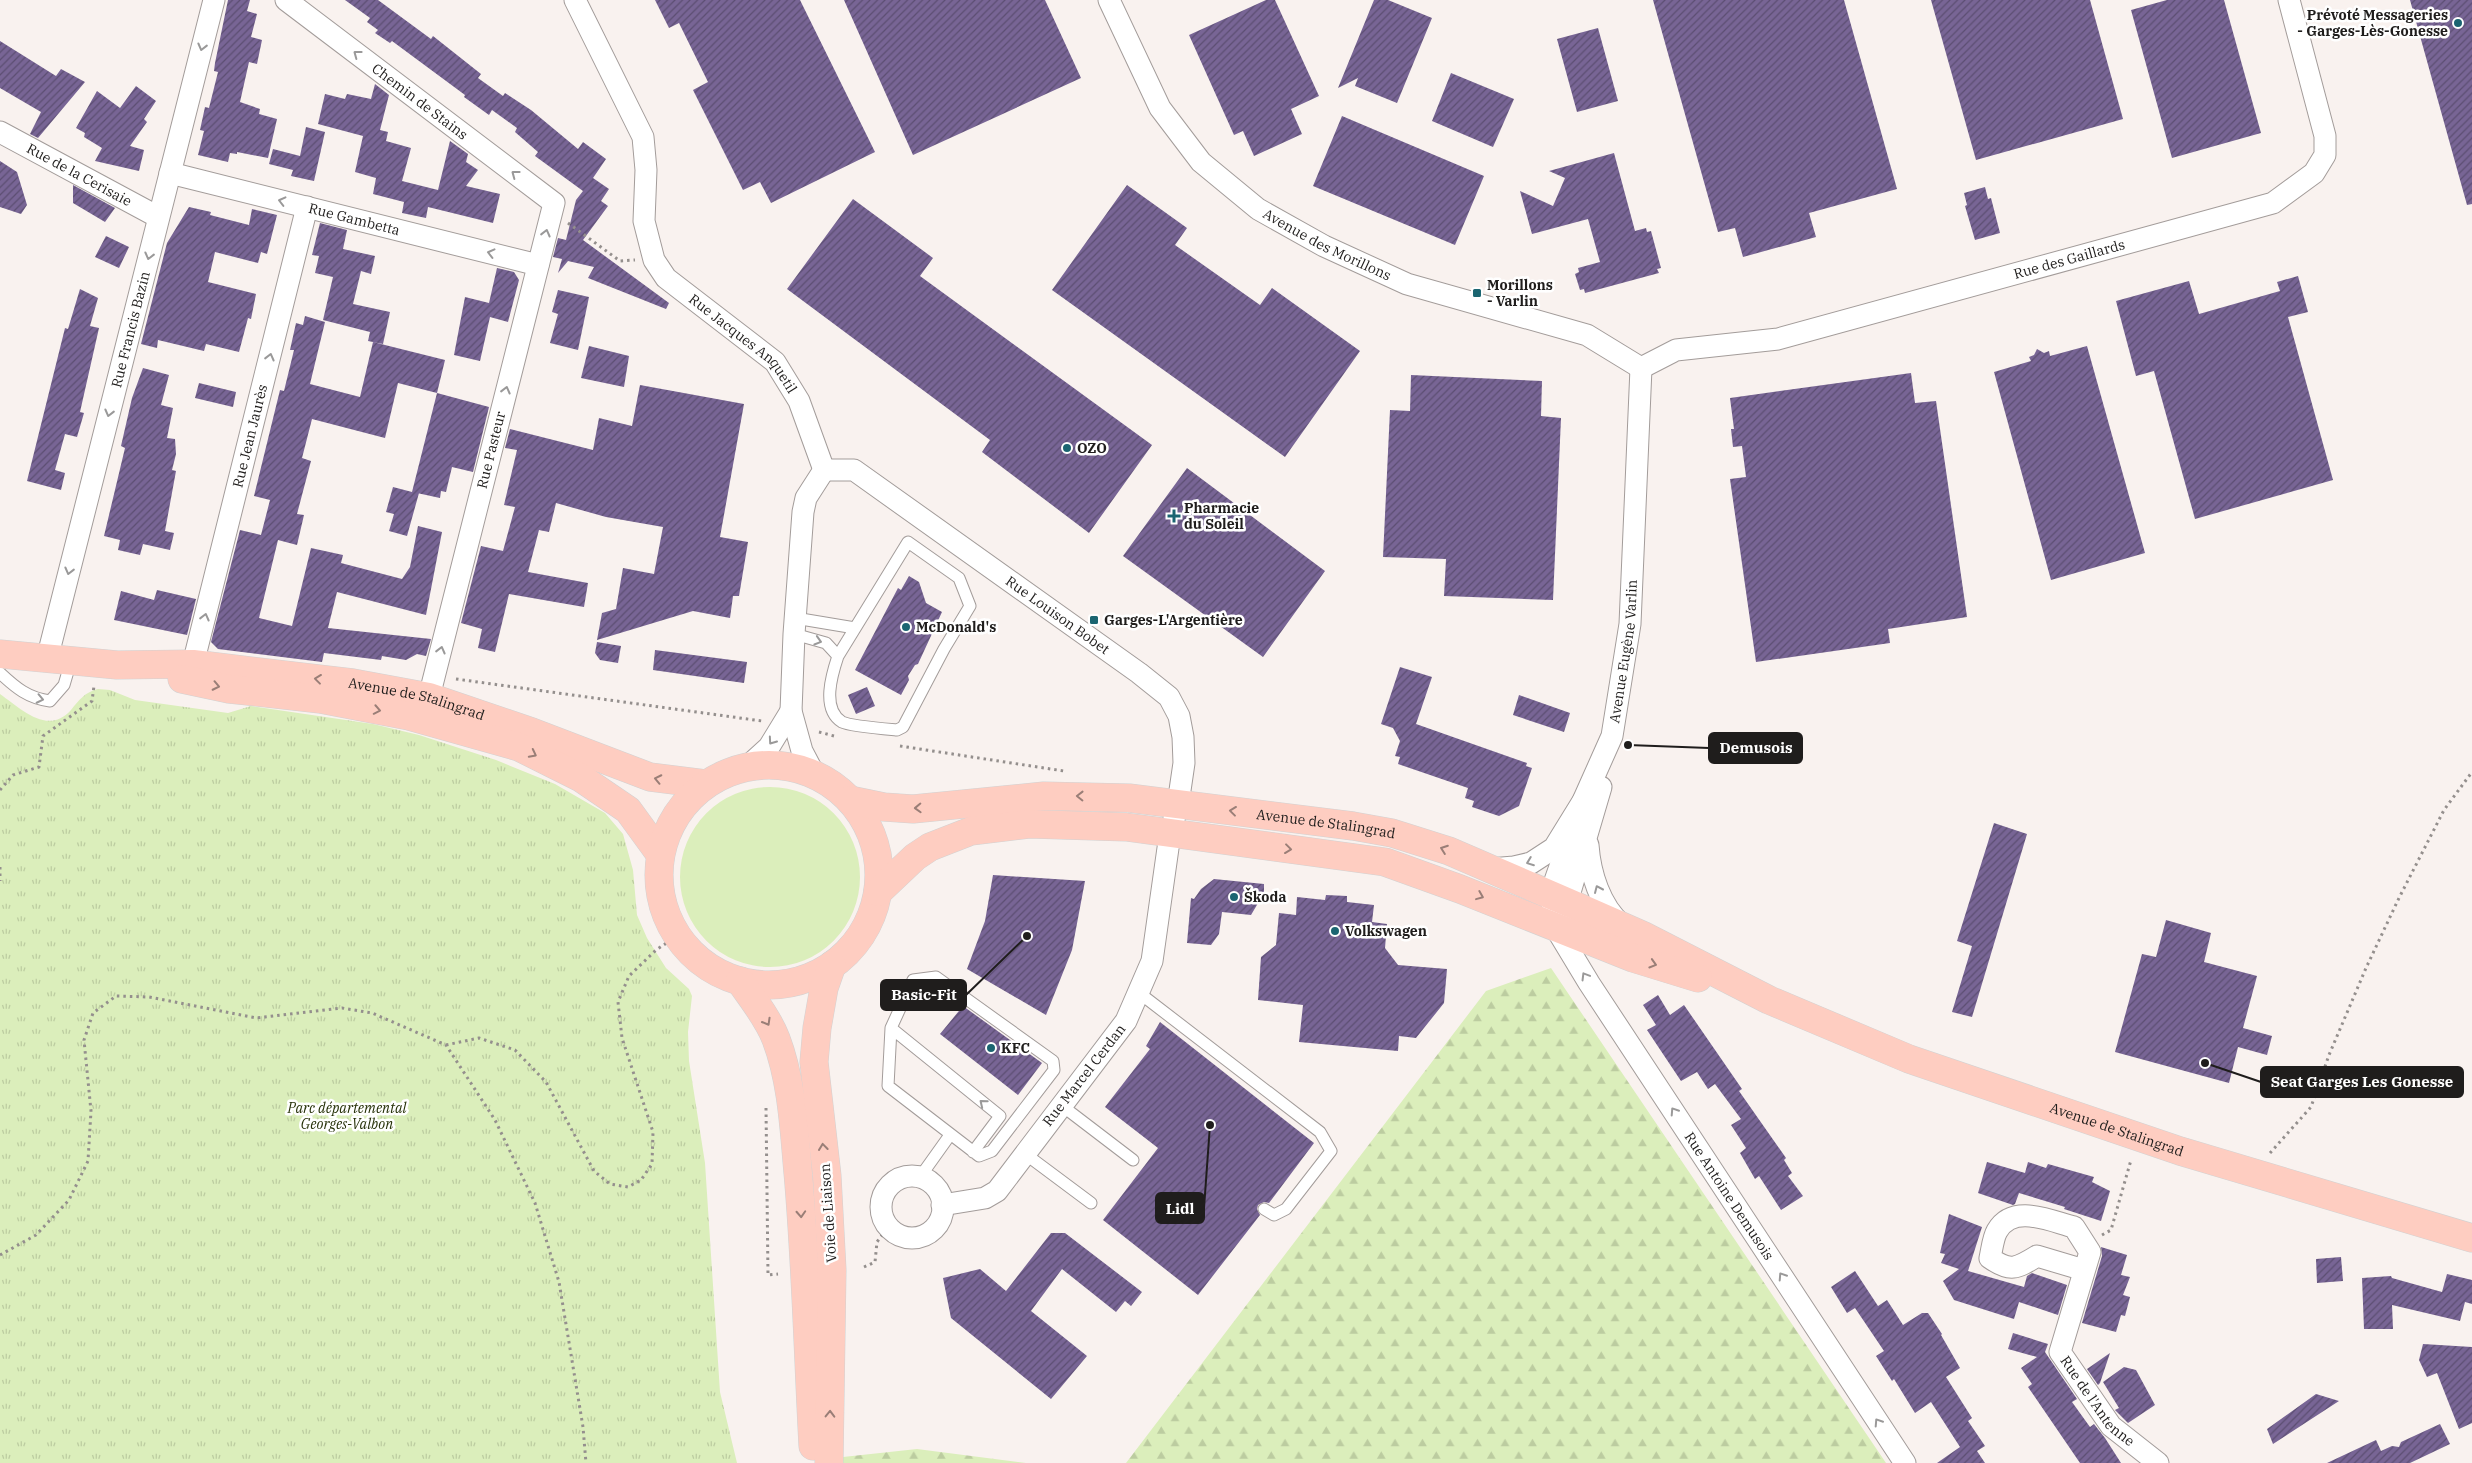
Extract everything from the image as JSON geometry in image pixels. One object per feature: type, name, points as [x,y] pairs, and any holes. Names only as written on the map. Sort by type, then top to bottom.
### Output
[{"type":"main road","name":"Avenue de Stalingrad","points":[[0,654],[83,662],[193,664],[353,683],[429,697],[532,732],[650,777],[706,784]]},
{"type":"main road","name":"Avenue de Stalingrad","points":[[83,662],[229,689],[320,699],[409,716],[519,747],[581,778],[628,810],[660,854]]},
{"type":"main road","points":[[781,765],[814,774],[830,784],[850,800],[862,816],[873,841],[879,868],[878,892],[871,916],[861,934],[848,952],[832,965],[810,977],[788,984],[764,985],[740,981],[709,966],[694,956],[677,936],[665,912],[659,886],[660,854],[675,817],[689,799],[706,784],[726,773],[747,767],[781,765]]},
{"type":"main road","name":"Avenue de Stalingrad","points":[[850,800],[884,807],[913,809],[1028,797],[1082,795],[1178,804],[1354,826],[1392,833],[1449,851],[1489,868],[1626,928],[1768,1000],[1909,1059],[2138,1138],[2472,1238]]},
{"type":"main road","name":"Avenue de Stalingrad","points":[[878,892],[915,857],[930,847],[971,831],[1028,824],[1126,828],[1385,862],[1418,872],[1633,958],[1768,1000]]},
{"type":"main road","name":"Voie de Liaison","points":[[829,1463],[832,1270],[826,1176],[814,1062],[817,1028],[824,988],[832,965]]},
{"type":"main road","name":"Voie de Liaison","points":[[740,981],[766,1018],[776,1037],[785,1066],[793,1122],[800,1201],[813,1463]]},
{"type":"street","name":"Rue Francis Bazin","points":[[83,662],[158,217],[214,0]]},
{"type":"street","name":"Chemin de Stains","points":[[286,0],[553,207]]},
{"type":"street","name":"Rue Jacques Anquetil","points":[[575,0],[643,137],[646,170],[644,221],[654,260],[666,278],[776,362],[799,400],[824,470]]},
{"type":"street","name":"Avenue des Morillons","points":[[1109,0],[1160,108],[1201,162],[1258,209],[1324,246],[1406,284],[1587,335],[1641,368]]},
{"type":"street","name":"Rue des Gaillards","points":[[1641,368],[1676,350],[1778,339],[2273,203],[2314,173],[2325,156],[2325,136],[2289,0]]},
{"type":"street","name":"Rue de la Cerisaie","points":[[0,132],[158,217]]},
{"type":"street","name":"Rue Gambetta","points":[[170,173],[538,265]]},
{"type":"street","name":"Rue Jean Jaurès","points":[[193,664],[307,207]]},
{"type":"street","name":"Rue Pasteur","points":[[429,697],[553,207]]},
{"type":"street","name":"Avenue Eugène Varlin","points":[[1489,868],[1514,867],[1531,863],[1554,848],[1583,801],[1612,736],[1630,624],[1641,368]]},
{"type":"street","points":[[814,774],[802,751],[791,711],[794,626],[803,512],[806,498],[824,470]]},
{"type":"street","name":"Rue Louison Bobet","points":[[824,470],[854,470],[1140,673],[1169,696],[1179,716],[1183,737],[1184,763],[1178,804],[1170,834]]},
{"type":"street","points":[[747,767],[769,746],[791,711]]},
{"type":"street","points":[[1558,899],[1588,837],[1599,798],[1612,736]]},
{"type":"street","points":[[1558,899],[1583,801]]},
{"type":"street","name":"Rue Marcel Cerdan","points":[[942,1205],[986,1198],[997,1191],[1126,1021],[1152,962],[1170,834]]},
{"type":"street","points":[[1588,837],[1589,857],[1595,881],[1613,917],[1626,928]]},
{"type":"street","name":"Rue Antoine Demusois","points":[[1558,899],[1560,935],[1589,983],[1905,1463]]},
{"type":"street","points":[[920,1177],[936,1188],[942,1205],[937,1225],[930,1232],[920,1237],[900,1236],[888,1227],[881,1213],[884,1192],[900,1179],[920,1177]]},
{"type":"street","points":[[2084,1270],[2037,1256],[2019,1267],[2004,1267],[1990,1258],[1997,1232],[2005,1221],[2027,1214],[2074,1227],[2085,1245]]},
{"type":"street","name":"Rue de l'Antenne","points":[[2085,1245],[2090,1252],[2060,1352],[2111,1426],[2158,1463]]},
{"type":"lane","points":[[908,542],[959,578],[970,606],[944,648],[903,727],[897,730],[842,722],[832,710],[830,693],[833,671],[838,656],[908,542]]},
{"type":"lane","points":[[794,626],[855,628]]},
{"type":"lane","points":[[794,626],[826,643],[838,656]]},
{"type":"lane","points":[[0,673],[18,690],[35,699],[50,701],[83,662]]},
{"type":"lane","points":[[936,977],[1053,1061],[1054,1070],[992,1151],[979,1156],[888,1086],[891,1028],[913,980],[936,977]]},
{"type":"lane","points":[[1138,992],[1320,1132],[1331,1150],[1286,1209],[1274,1215],[1264,1209]]},
{"type":"lane","points":[[891,1028],[1000,1116],[973,1152]]},
{"type":"lane","points":[[1061,1105],[1133,1160]]},
{"type":"lane","points":[[920,1177],[950,1135]]},
{"type":"lane","points":[[1024,1153],[1091,1203]]},
{"type":"path","points":[[553,207],[620,261],[654,260]]},
{"type":"path","points":[[0,790],[13,775],[39,767],[43,736],[92,701],[83,662]]},
{"type":"path","points":[[2252,1173],[2311,1107],[2359,985],[2399,898],[2444,810],[2472,772]]},
{"type":"path","points":[[0,867],[0,881]]},
{"type":"path","points":[[446,1045],[479,1038],[515,1050],[546,1082],[594,1171],[610,1184],[628,1187],[642,1180],[652,1164],[652,1132],[622,1038],[618,1002],[629,976],[656,950],[677,936]]},
{"type":"path","points":[[0,1255],[36,1234],[70,1200],[88,1161],[91,1111],[84,1040],[94,1013],[116,996],[149,997],[256,1018],[342,1008],[372,1013],[446,1045],[495,1120],[535,1203],[559,1282],[583,1427],[586,1463]]},
{"type":"path","points":[[766,1100],[768,1275],[778,1274]]},
{"type":"path","points":[[2085,1245],[2111,1230],[2138,1138]]},
{"type":"path","points":[[864,1266],[875,1262],[877,1242],[888,1227]]},
{"type":"green space","name":"Parc départemental Georges-Valbon","points":[[98,689],[110,690],[135,700],[228,713],[251,706],[373,724],[419,735],[496,760],[555,784],[605,813],[623,834],[633,870],[637,915],[647,938],[666,968],[689,989],[692,996],[688,1032],[689,1061],[705,1163],[720,1392],[737,1463],[0,1463],[0,694],[26,713],[44,720],[53,721],[71,710],[86,694]]},
{"type":"green space","points":[[770,787],[788,789],[804,794],[820,802],[834,813],[845,827],[853,843],[858,859],[860,877],[858,895],[853,911],[845,927],[834,941],[820,952],[804,960],[788,965],[770,967],[752,965],[736,960],[720,952],[706,941],[695,927],[687,911],[682,895],[680,877],[682,859],[687,843],[695,827],[706,813],[720,802],[736,794],[752,789]]},
{"type":"green space","points":[[1551,968],[1886,1463],[1126,1463],[1486,991]]},
{"type":"green space","points":[[917,1449],[1026,1463],[843,1463],[843,1457]]},
{"type":"building","points":[[228,0],[250,0],[247,11],[257,14],[251,37],[262,40],[257,64],[249,62],[240,102],[260,109],[259,114],[277,119],[268,158],[237,152],[237,154],[230,153],[228,162],[198,155],[204,131],[200,130],[205,107],[209,108],[218,72],[214,71],[215,63]]},
{"type":"building","points":[[345,0],[378,0],[431,39],[433,36],[481,74],[478,78],[503,96],[505,93],[531,110],[578,149],[583,142],[606,159],[593,178],[609,189],[601,201],[608,206],[583,240],[669,303],[666,309],[588,278],[594,267],[568,261],[558,273],[562,259],[553,257],[558,238],[566,240],[576,200],[583,191],[535,156],[538,152],[515,132],[517,128],[492,110],[489,115],[392,41],[390,43],[375,33],[378,30],[367,22],[370,18]]},
{"type":"building","points":[[655,0],[800,0],[875,152],[771,203],[760,182],[743,190],[693,90],[708,82],[679,23],[669,28]]},
{"type":"building","points":[[844,0],[1045,0],[1081,78],[913,155]]},
{"type":"building","points":[[1266,0],[1275,0],[1319,96],[1291,109],[1302,134],[1254,156],[1243,131],[1234,135],[1189,35]]},
{"type":"building","points":[[1374,0],[1388,0],[1432,18],[1397,103],[1355,86],[1358,78],[1338,88]]},
{"type":"building","points":[[1653,0],[1844,0],[1897,189],[1809,213],[1816,237],[1743,257],[1735,228],[1718,232]]},
{"type":"building","points":[[1931,0],[2090,0],[2123,119],[1976,160]]},
{"type":"building","points":[[2167,0],[2224,0],[2261,133],[2172,158],[2131,10]]},
{"type":"building","points":[[2410,0],[2472,0],[2472,204],[2467,205]]},
{"type":"building","points":[[1598,28],[1618,101],[1577,112],[1557,39]]},
{"type":"building","points":[[0,41],[56,76],[61,69],[85,82],[38,138],[30,134],[41,112],[0,88]]},
{"type":"building","points":[[1451,73],[1514,99],[1493,147],[1432,121]]},
{"type":"building","points":[[375,84],[389,95],[380,130],[388,132],[386,141],[411,148],[402,181],[438,190],[450,141],[468,154],[466,162],[478,170],[466,186],[500,194],[493,223],[428,207],[426,218],[402,213],[404,202],[373,194],[376,178],[355,172],[363,136],[318,124],[325,94],[345,99],[347,94],[371,99]]},
{"type":"building","points":[[136,86],[156,101],[144,119],[147,122],[130,146],[144,150],[139,171],[95,161],[102,148],[84,137],[85,133],[76,128],[97,91],[120,108]]},
{"type":"building","points":[[1342,116],[1484,176],[1455,245],[1313,186]]},
{"type":"building","points":[[306,127],[325,132],[314,181],[291,176],[293,170],[269,164],[273,149],[300,156]]},
{"type":"building","points":[[1614,153],[1635,231],[1646,228],[1647,232],[1651,231],[1661,268],[1657,269],[1659,273],[1585,293],[1584,289],[1580,290],[1575,274],[1579,272],[1578,268],[1600,262],[1588,219],[1532,234],[1520,191],[1553,206],[1565,178],[1549,171]]},
{"type":"building","points":[[0,161],[17,172],[27,205],[21,214],[0,207]]},
{"type":"building","points":[[73,185],[115,208],[105,222],[73,203]]},
{"type":"building","points":[[1127,185],[1187,228],[1175,245],[1260,305],[1272,288],[1360,351],[1285,457],[1052,290]]},
{"type":"building","points":[[1985,187],[1988,199],[1991,198],[2000,233],[1975,240],[1965,206],[1967,205],[1964,193]]},
{"type":"building","points":[[853,199],[933,258],[920,276],[1152,445],[1089,533],[982,452],[990,440],[787,289]]},
{"type":"building","points":[[189,207],[211,212],[210,215],[249,225],[252,209],[277,215],[267,254],[261,252],[258,263],[215,252],[208,282],[256,294],[251,319],[248,318],[239,352],[206,344],[204,351],[158,340],[157,348],[141,344],[167,243]]},
{"type":"building","points":[[320,223],[347,230],[343,249],[375,256],[371,274],[361,271],[353,304],[390,312],[383,344],[368,341],[370,332],[323,320],[333,277],[315,273],[319,256],[312,255]]},
{"type":"building","points":[[106,236],[129,247],[119,268],[95,257]]},
{"type":"building","points":[[497,268],[514,272],[519,280],[508,322],[490,317],[480,361],[454,355],[465,297],[489,303]]},
{"type":"building","points":[[2298,276],[2308,312],[2288,317],[2333,480],[2195,519],[2154,371],[2136,376],[2116,301],[2189,281],[2199,314],[2280,291],[2277,282]]},
{"type":"building","points":[[80,289],[98,298],[90,326],[99,328],[80,412],[84,413],[77,437],[65,434],[55,470],[65,473],[61,490],[27,481],[65,328],[68,329]]},
{"type":"building","points":[[558,290],[589,297],[578,350],[550,343],[558,314],[552,312]]},
{"type":"building","points":[[305,316],[325,322],[310,384],[360,397],[373,342],[445,360],[437,393],[398,383],[385,438],[312,419],[302,458],[311,461],[297,514],[304,515],[297,545],[278,540],[259,618],[292,626],[311,548],[343,555],[341,563],[402,579],[410,567],[418,526],[442,532],[426,615],[337,592],[328,628],[431,639],[426,656],[417,654],[406,660],[382,656],[381,660],[324,653],[322,662],[218,649],[211,642],[240,530],[261,535],[270,500],[254,496],[280,390],[284,391],[294,350],[290,350],[296,323],[303,325]]},
{"type":"building","points":[[589,346],[629,356],[624,387],[581,378]]},
{"type":"building","points":[[2087,346],[2145,553],[2051,580],[1994,372],[2031,361],[2029,357],[2034,355],[2037,349],[2044,353],[2049,351],[2050,356]]},
{"type":"building","points":[[143,368],[169,375],[161,405],[173,408],[167,438],[175,439],[176,454],[172,470],[176,471],[165,531],[174,533],[170,550],[143,544],[140,555],[118,550],[120,540],[104,536],[125,448],[121,446],[132,398]]},
{"type":"building","points":[[1911,373],[1915,403],[1936,401],[1967,617],[1888,629],[1890,643],[1756,662],[1730,479],[1746,477],[1742,446],[1733,447],[1731,429],[1734,429],[1730,398]]},
{"type":"building","points":[[1411,375],[1542,381],[1541,416],[1561,418],[1553,600],[1444,596],[1446,559],[1383,557],[1390,410],[1410,411]]},
{"type":"building","points":[[199,383],[236,392],[233,407],[195,398]]},
{"type":"building","points":[[640,385],[744,404],[720,537],[748,542],[739,596],[733,596],[730,618],[693,611],[597,640],[602,613],[616,609],[623,568],[654,574],[663,527],[606,517],[556,503],[549,532],[539,530],[528,572],[588,583],[584,607],[509,594],[495,652],[478,648],[482,629],[461,623],[481,546],[503,551],[515,507],[504,505],[517,450],[505,448],[510,429],[593,450],[599,418],[632,426]]},
{"type":"building","points":[[437,393],[489,407],[473,472],[452,467],[446,492],[441,491],[440,498],[419,493],[407,536],[389,531],[394,514],[386,512],[393,487],[412,492]]},
{"type":"building","points":[[1187,468],[1325,571],[1263,657],[1123,556]]},
{"type":"building","name":"McDonald's","points":[[909,576],[919,582],[926,603],[942,612],[918,664],[915,665],[908,676],[909,680],[901,695],[855,670],[898,588],[901,590]]},
{"type":"building","points":[[157,590],[196,599],[187,635],[114,620],[121,591],[154,600]]},
{"type":"building","points":[[597,642],[621,646],[618,663],[600,660],[595,653]]},
{"type":"building","points":[[655,650],[747,662],[744,683],[653,670]]},
{"type":"building","points":[[1400,667],[1432,677],[1416,724],[1527,763],[1526,766],[1532,768],[1519,806],[1499,816],[1472,807],[1474,801],[1465,798],[1468,788],[1398,764],[1400,757],[1395,756],[1400,741],[1393,728],[1381,724]]},
{"type":"building","points":[[867,687],[875,706],[856,714],[848,695]]},
{"type":"building","points":[[1519,695],[1570,713],[1564,732],[1513,715]]},
{"type":"building","points":[[1994,823],[2027,834],[1972,1017],[1952,1012],[1972,946],[1957,941]]},
{"type":"building","points":[[993,875],[1085,881],[1072,950],[1046,1015],[967,969],[985,921]]},
{"type":"building","points":[[1214,879],[1264,884],[1264,893],[1251,915],[1222,912],[1219,934],[1211,945],[1187,943],[1191,898],[1194,899],[1201,889]]},
{"type":"building","points":[[1326,895],[1347,896],[1347,902],[1374,905],[1372,922],[1387,924],[1385,948],[1398,965],[1447,969],[1444,1003],[1416,1038],[1399,1036],[1398,1051],[1299,1042],[1303,1005],[1258,1000],[1261,957],[1276,945],[1279,913],[1296,915],[1297,897],[1325,900]]},
{"type":"building","points":[[2166,920],[2211,933],[2204,962],[2257,976],[2243,1028],[2272,1036],[2267,1055],[2238,1047],[2229,1083],[2115,1052],[2142,954],[2156,957]]},
{"type":"building","points":[[1658,995],[1670,1015],[1684,1005],[1742,1089],[1739,1091],[1786,1158],[1784,1160],[1792,1173],[1788,1176],[1803,1196],[1781,1210],[1759,1176],[1755,1179],[1740,1153],[1746,1148],[1731,1125],[1741,1119],[1715,1084],[1708,1089],[1697,1072],[1681,1081],[1647,1030],[1656,1025],[1643,1005]]},
{"type":"building","name":"KFC","points":[[963,1006],[1042,1063],[1018,1095],[940,1034]]},
{"type":"building","points":[[1160,1022],[1314,1143],[1269,1203],[1264,1202],[1258,1205],[1257,1209],[1260,1215],[1198,1295],[1103,1220],[1158,1148],[1105,1107],[1150,1049],[1146,1046]]},
{"type":"building","points":[[1987,1162],[2025,1173],[2028,1162],[2046,1168],[2048,1164],[2094,1177],[2092,1182],[2110,1191],[2101,1221],[2064,1209],[2065,1207],[2019,1193],[2013,1205],[1978,1193]]},
{"type":"building","points":[[1949,1214],[1982,1227],[1968,1271],[2024,1287],[2027,1276],[2032,1273],[2067,1285],[2058,1315],[2019,1302],[2014,1319],[1954,1300],[1943,1281],[1959,1269],[1941,1263],[1945,1254],[1940,1253]]},
{"type":"building","points":[[1051,1233],[1065,1233],[1142,1292],[1131,1306],[1125,1301],[1116,1312],[1062,1269],[1031,1311],[1087,1356],[1051,1399],[951,1318],[943,1278],[980,1269],[1006,1291]]},
{"type":"building","points":[[2101,1247],[2127,1255],[2121,1275],[2130,1277],[2123,1295],[2130,1297],[2125,1316],[2121,1315],[2116,1332],[2082,1323],[2102,1256]]},
{"type":"building","points":[[2341,1257],[2343,1281],[2317,1283],[2316,1259]]},
{"type":"building","points":[[1855,1271],[1878,1306],[1887,1300],[1903,1325],[1922,1313],[1928,1313],[1942,1334],[1960,1368],[1946,1377],[1972,1418],[1968,1421],[1985,1446],[1977,1451],[1985,1463],[1937,1463],[1960,1447],[1931,1402],[1915,1413],[1894,1379],[1892,1381],[1876,1356],[1884,1351],[1855,1308],[1847,1313],[1831,1287]]},
{"type":"building","points":[[2447,1274],[2472,1280],[2472,1304],[2465,1302],[2460,1321],[2392,1305],[2393,1329],[2364,1329],[2362,1278],[2391,1276],[2392,1278],[2442,1292]]},
{"type":"building","points":[[2013,1333],[2048,1344],[2045,1352],[2077,1399],[2072,1402],[2090,1427],[2094,1424],[2121,1463],[2080,1463],[2028,1387],[2032,1384],[2021,1368],[2037,1357],[2008,1349]]},
{"type":"building","points":[[2423,1344],[2472,1347],[2472,1423],[2459,1429],[2437,1373],[2427,1377],[2419,1360]]},
{"type":"building","points":[[2110,1353],[2100,1383],[2098,1385],[2087,1369]]},
{"type":"building","points":[[2124,1367],[2136,1370],[2155,1405],[2128,1423],[2115,1410],[2119,1408],[2103,1382]]},
{"type":"building","points":[[2316,1394],[2339,1401],[2273,1444],[2267,1429]]},
{"type":"building","points":[[2440,1424],[2450,1444],[2410,1463],[2327,1463],[2376,1440],[2381,1451],[2392,1446],[2399,1447],[2401,1442]]},
{"type":"place","name":"Prévoté Messageries - Garges-Lès-Gonesse","points":[[2458,23]]},
{"type":"place","name":"Morillons - Varlin","points":[[1477,293]]},
{"type":"place","name":"OZO","points":[[1067,448]]},
{"type":"place","name":"Pharmacie du Soleil","points":[[1174,516]]},
{"type":"place","name":"Garges-L'Argentière","points":[[1094,620]]},
{"type":"place","name":"McDonald's","points":[[906,627]]},
{"type":"place","name":"Demusois","points":[[1628,745]]},
{"type":"place","name":"Škoda","points":[[1234,897]]},
{"type":"place","name":"Volkswagen","points":[[1335,931]]},
{"type":"place","name":"Basic-Fit","points":[[1027,936]]},
{"type":"place","name":"KFC","points":[[991,1048]]},
{"type":"place","name":"Seat Garges Les Gonesse","points":[[2205,1063]]},
{"type":"place","name":"Lidl","points":[[1210,1125]]}]
